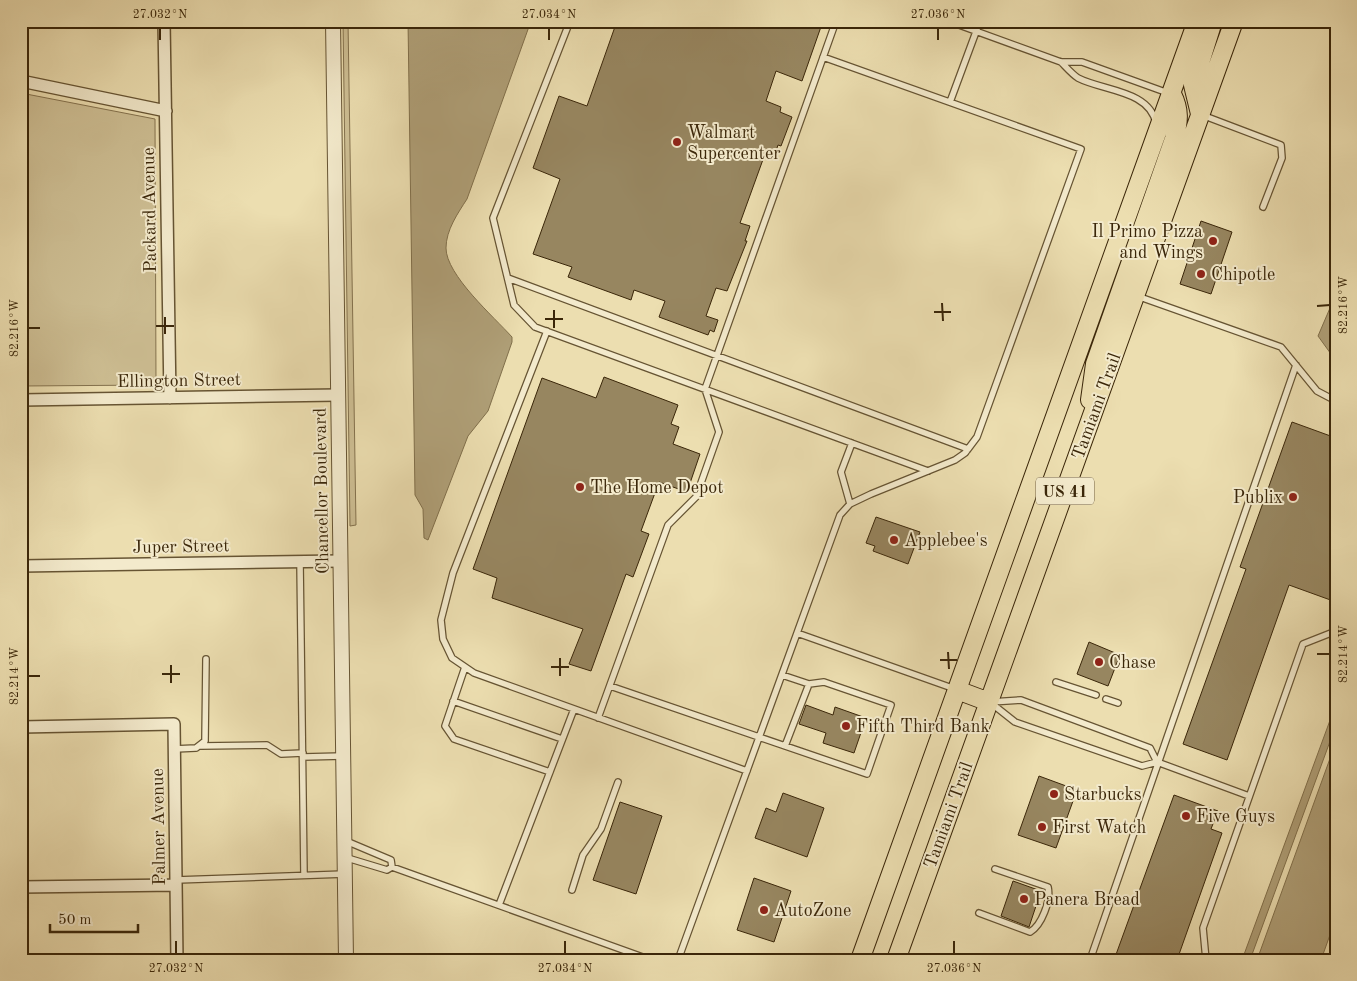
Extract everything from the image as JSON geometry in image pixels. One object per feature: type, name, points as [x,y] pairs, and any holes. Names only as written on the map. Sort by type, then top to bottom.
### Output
[{"type":"main road","name":"Tamiami Trail","points":[[860,960],[1197,21]]},
{"type":"main road","points":[[1200,114],[1192,85],[1212,21]]},
{"type":"main road","name":"Tamiami Trail","points":[[896,960],[1234,21]]},
{"type":"main road","points":[[1084,438],[1095,364],[1179,120],[1178,107],[1172,94]]},
{"type":"main road","points":[[957,690],[989,702]]},
{"type":"street","name":"Packard Avenue","points":[[164,21],[170,398]]},
{"type":"street","name":"Chancellor Boulevard","points":[[333,21],[346,960]]},
{"type":"street","points":[[21,81],[166,111]]},
{"type":"street","name":"Ellington Street","points":[[21,400],[338,396]]},
{"type":"street","name":"Juper Street","points":[[21,566],[340,561]]},
{"type":"street","name":"Palmer Avenue","points":[[21,727],[174,724],[177,960]]},
{"type":"street","points":[[21,887],[176,882]]},
{"type":"lane","points":[[570,21],[494,218],[514,305],[536,327],[928,471]]},
{"type":"lane","points":[[598,718],[668,525],[696,497],[719,432],[705,389],[836,21]]},
{"type":"lane","points":[[948,21],[1061,62],[1082,62],[1172,94]]},
{"type":"lane","points":[[950,102],[980,21]]},
{"type":"lane","points":[[678,960],[840,515],[850,504],[956,460],[977,437],[1081,150],[823,57]]},
{"type":"lane","points":[[1061,62],[1077,78],[1142,101],[1151,109],[1158,132]]},
{"type":"lane","points":[[1200,114],[1281,145],[1282,158],[1263,207]]},
{"type":"lane","points":[[508,278],[968,449]]},
{"type":"lane","points":[[1135,295],[1281,347],[1317,390],[1336,401]]},
{"type":"lane","points":[[547,331],[453,574],[441,620],[443,640],[452,658],[474,673],[747,771]]},
{"type":"lane","points":[[1090,960],[1296,365]]},
{"type":"lane","points":[[850,504],[841,472],[852,443]]},
{"type":"lane","points":[[300,562],[304,875]]},
{"type":"lane","points":[[1206,960],[1203,928],[1303,644],[1336,631]]},
{"type":"lane","points":[[797,634],[957,690]]},
{"type":"lane","points":[[202,746],[205,741],[206,659]]},
{"type":"lane","points":[[465,667],[445,726],[454,739],[550,772]]},
{"type":"lane","points":[[610,686],[867,774],[891,705],[824,682],[809,684],[782,675]]},
{"type":"lane","points":[[1056,682],[1096,695]]},
{"type":"lane","points":[[785,746],[809,684]]},
{"type":"lane","points":[[1106,699],[1118,703]]},
{"type":"lane","points":[[989,702],[1021,700],[1150,748],[1157,762]]},
{"type":"lane","points":[[454,701],[562,739]]},
{"type":"lane","points":[[989,702],[1015,722],[1142,766],[1157,762],[1249,796]]},
{"type":"lane","points":[[499,905],[574,709]]},
{"type":"lane","points":[[174,749],[202,746],[267,745],[281,754],[343,756]]},
{"type":"lane","points":[[572,890],[583,854],[601,829],[618,782]]},
{"type":"lane","points":[[344,840],[391,860],[392,867]]},
{"type":"lane","points":[[344,857],[387,870],[392,867],[651,960]]},
{"type":"lane","points":[[979,913],[1030,932],[1038,927],[1050,894],[1048,887],[995,869]]},
{"type":"lane","points":[[176,882],[345,874]]},
{"type":"shaded area","points":[[343,21],[348,21],[356,525],[350,526]]},
{"type":"shaded area","points":[[408,21],[531,21],[467,199],[450,228],[446,248],[448,259],[462,283],[512,337],[512,342],[488,411],[468,436],[428,540],[424,538],[423,509],[415,495]]},
{"type":"shaded area","points":[[21,93],[155,119],[156,385],[21,386]]},
{"type":"shaded area","points":[[1336,294],[1336,361],[1318,336]]},
{"type":"shaded area","points":[[1336,704],[1336,725],[1250,960],[1242,960]]},
{"type":"shaded area","points":[[1336,742],[1336,918],[1321,960],[1257,960]]},
{"type":"building","points":[[617,21],[823,21],[802,81],[776,71],[766,101],[781,107],[780,112],[792,117],[781,146],[778,145],[774,157],[765,154],[740,223],[750,226],[745,241],[747,241],[727,291],[716,288],[706,316],[718,320],[714,332],[710,330],[708,335],[659,317],[665,301],[634,290],[631,300],[568,277],[572,267],[533,254],[560,179],[533,168],[559,96],[587,106]]},
{"type":"building","points":[[1201,221],[1232,232],[1211,294],[1180,284]]},
{"type":"building","name":"The Home Depot","points":[[604,377],[678,405],[671,424],[679,427],[673,444],[700,454],[687,492],[659,482],[641,531],[649,534],[633,577],[626,574],[591,671],[569,664],[583,629],[492,598],[497,578],[473,569],[542,378],[596,398]]},
{"type":"building","points":[[1292,422],[1336,438],[1336,602],[1289,585],[1227,760],[1183,744],[1246,569],[1240,567]]},
{"type":"building","name":"Applebee's","points":[[876,517],[920,532],[908,564],[873,551],[875,546],[866,543]]},
{"type":"building","points":[[1089,642],[1120,655],[1108,686],[1077,674]]},
{"type":"building","name":"Fifth Third Bank","points":[[806,705],[833,715],[835,707],[866,718],[854,753],[823,743],[826,733],[799,724]]},
{"type":"building","points":[[1039,776],[1077,790],[1056,848],[1018,835]]},
{"type":"building","points":[[783,793],[824,808],[807,857],[755,838],[766,808],[776,812]]},
{"type":"building","points":[[1174,795],[1218,811],[1211,829],[1222,833],[1177,960],[1114,960]]},
{"type":"building","points":[[620,802],[662,816],[636,894],[593,880]]},
{"type":"building","name":"AutoZone","points":[[754,878],[791,891],[774,942],[737,930]]},
{"type":"building","points":[[1013,881],[1041,891],[1029,927],[1001,916]]},
{"type":"place","name":"Walmart Supercenter","points":[[677,142]]},
{"type":"place","name":"Il Primo Pizza and Wings","points":[[1213,241]]},
{"type":"place","name":"Chipotle","points":[[1201,274]]},
{"type":"place","name":"The Home Depot","points":[[580,487]]},
{"type":"place","name":"Publix","points":[[1293,497]]},
{"type":"place","name":"Applebee's","points":[[894,540]]},
{"type":"place","name":"Chase","points":[[1099,662]]},
{"type":"place","name":"Fifth Third Bank","points":[[846,726]]},
{"type":"place","name":"Starbucks","points":[[1054,794]]},
{"type":"place","name":"Five Guys","points":[[1186,816]]},
{"type":"place","name":"First Watch","points":[[1042,827]]},
{"type":"place","name":"Panera Bread","points":[[1024,899]]},
{"type":"place","name":"AutoZone","points":[[764,910]]}]
